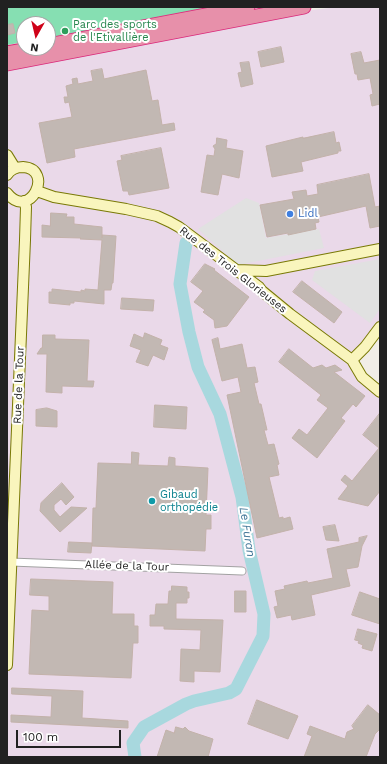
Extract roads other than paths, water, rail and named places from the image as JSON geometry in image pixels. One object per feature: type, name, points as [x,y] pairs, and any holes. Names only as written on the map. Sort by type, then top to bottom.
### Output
[{"type":"highway","points":[[56,43],[248,7]]},
{"type":"highway","points":[[7,64],[304,7]]},
{"type":"street","points":[[7,155],[9,172],[22,167],[32,170],[37,178],[38,187],[34,196],[24,201],[15,200],[7,193]]},
{"type":"street","name":"Rue des Trois Glorieuses","points":[[37,191],[54,197],[157,216],[179,227],[259,287],[290,314],[352,360],[362,377],[380,392]]},
{"type":"street","name":"Rue de la Tour","points":[[7,665],[25,240],[26,207],[24,201]]},
{"type":"street","points":[[237,270],[266,271],[380,249]]},
{"type":"street","points":[[259,287],[261,278],[266,271]]},
{"type":"street","points":[[352,360],[365,348],[380,327]]},
{"type":"street","name":"Allée de la Tour","points":[[11,562],[242,571]]},
{"type":"waterway","name":"Le Furan","points":[[135,757],[133,743],[144,727],[186,704],[229,693],[236,689],[263,636],[264,614],[249,550],[242,497],[220,414],[198,367],[189,332],[180,284],[186,243]]},
{"type":"place","name":"Parc des sports de l'Etivallière","points":[[65,31]]},
{"type":"place","name":"Lidl","points":[[290,214]]},
{"type":"place","name":"Gibaud orthopédie","points":[[152,501]]}]
